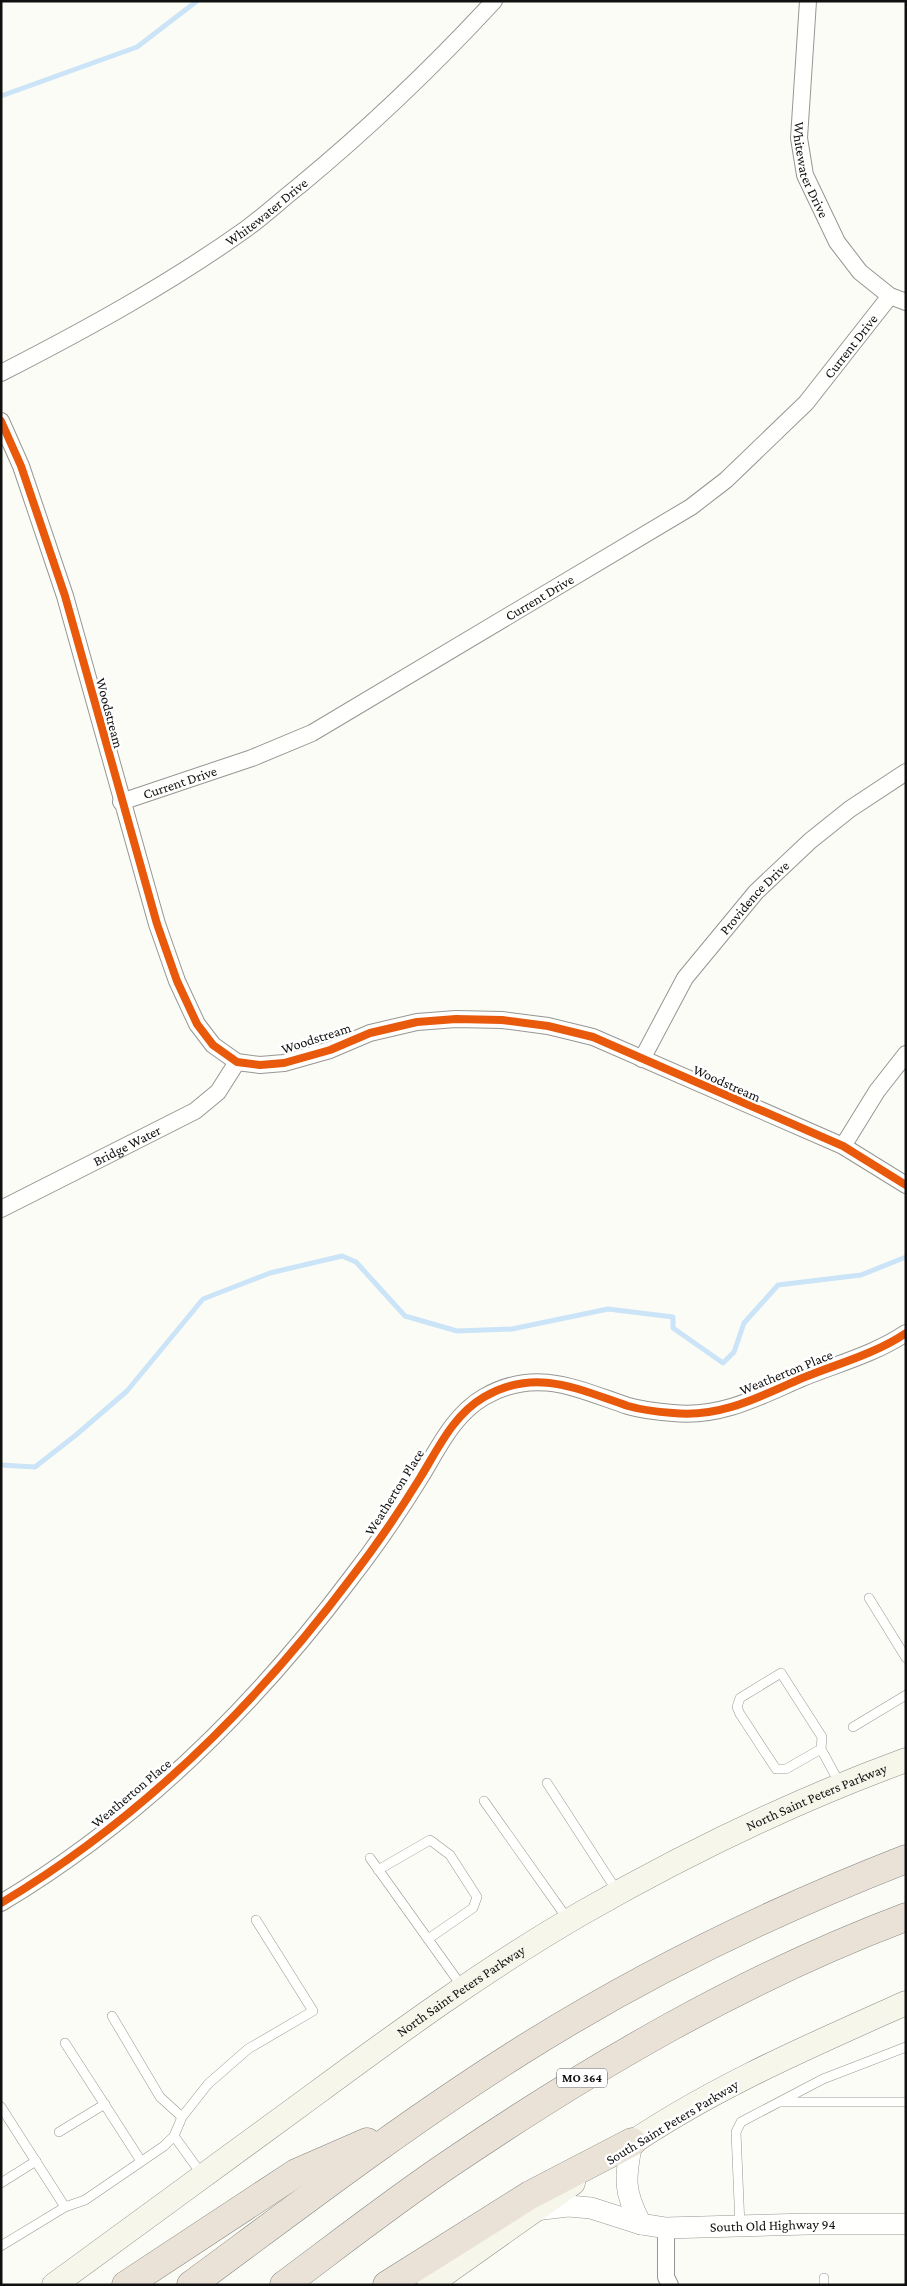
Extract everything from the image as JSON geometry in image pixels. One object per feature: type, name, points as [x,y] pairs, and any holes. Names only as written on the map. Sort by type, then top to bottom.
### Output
[{"type":"highway","points":[[191,2285],[414,2121],[516,2054],[597,2004],[678,1960],[792,1906],[906,1859]]},
{"type":"highway","name":"MO 364","points":[[284,2285],[450,2163],[621,2054],[705,2008],[784,1970],[906,1917]]},
{"type":"highway","points":[[126,2285],[296,2173],[414,2121]]},
{"type":"highway","points":[[387,2285],[530,2195],[632,2142]]},
{"type":"main road","name":"North Saint Peters Parkway","points":[[54,2285],[423,2015],[570,1921],[619,1893],[737,1832],[841,1786],[906,1760]]},
{"type":"main road","name":"South Saint Peters Parkway","points":[[429,2285],[632,2142],[769,2066],[906,2003]]},
{"type":"street","name":"Whitewater Drive","points":[[1,373],[182,273],[247,228],[390,107],[441,58],[494,1]]},
{"type":"street","name":"Whitewater Drive","points":[[808,1],[799,138],[805,174],[837,242],[860,272],[890,296],[906,302]]},
{"type":"street","name":"Current Drive","points":[[121,802],[252,758],[312,733],[644,537],[691,507],[726,480],[806,403],[890,296]]},
{"type":"street","name":"Woodstream","points":[[1,421],[21,466],[64,596],[157,924],[177,981],[197,1024],[213,1044],[237,1062],[260,1065],[284,1064],[330,1050],[370,1032],[417,1022],[456,1019],[502,1020],[548,1026],[593,1037],[843,1146],[906,1185]]},
{"type":"street","name":"Providence Drive","points":[[642,1059],[685,978],[756,892],[810,841],[850,809],[906,772]]},
{"type":"street","points":[[843,1146],[877,1091],[906,1054]]},
{"type":"street","name":"Bridge Water","points":[[1,1208],[195,1111],[218,1092],[237,1062]]},
{"type":"street","name":"Weatherton Place","points":[[1,1903],[38,1881],[82,1849],[155,1790],[273,1676],[384,1535],[450,1429],[483,1398],[516,1384],[554,1382],[595,1393],[630,1407],[674,1413],[715,1412],[754,1400],[798,1380],[867,1354],[906,1332]]},
{"type":"street","points":[[632,2142],[626,2169],[627,2187],[630,2203],[641,2224]]},
{"type":"street","name":"South Old Highway 94","points":[[535,2210],[568,2206],[591,2208],[641,2224],[666,2228],[906,2224]]},
{"type":"street","points":[[666,2228],[666,2277],[670,2285]]},
{"type":"lane","points":[[869,1598],[906,1658]]},
{"type":"lane","points":[[821,1749],[786,1769],[776,1769],[740,1714],[737,1707],[740,1698],[780,1673],[822,1737],[821,1749],[841,1786]]},
{"type":"lane","points":[[853,1727],[906,1695]]},
{"type":"lane","points":[[547,1782],[619,1893]]},
{"type":"lane","points":[[484,1802],[570,1921]]},
{"type":"lane","points":[[378,1870],[430,1840],[450,1855],[477,1897],[473,1908],[428,1939]]},
{"type":"lane","points":[[370,1858],[463,1988]]},
{"type":"lane","points":[[1,2246],[65,2207],[85,2200],[164,2146],[174,2136],[182,2116],[208,2084],[248,2049],[313,2011],[256,1920]]},
{"type":"lane","points":[[112,2016],[160,2097],[182,2116]]},
{"type":"lane","points":[[65,2043],[141,2160]]},
{"type":"lane","points":[[740,2226],[736,2132],[741,2122],[823,2079],[906,2047]]},
{"type":"lane","points":[[780,2102],[906,2102]]},
{"type":"lane","points":[[59,2132],[105,2104]]},
{"type":"lane","points":[[1,2107],[65,2207]]},
{"type":"lane","points":[[174,2136],[203,2176]]},
{"type":"lane","points":[[1,2183],[36,2161]]},
{"type":"waterway","points":[[1,96],[137,47],[197,1]]},
{"type":"waterway","points":[[1,1465],[35,1467],[76,1435],[127,1391],[203,1299],[270,1273],[342,1256],[356,1262],[405,1316],[457,1331],[512,1329],[608,1309],[673,1317],[673,1328],[723,1363],[734,1352],[744,1323],[778,1285],[861,1275],[906,1257]]},
{"type":"cycle path","points":[[1,421],[21,466],[65,596],[157,924],[177,981],[197,1024],[213,1045],[237,1062],[260,1065],[284,1063],[330,1050],[370,1033],[417,1022],[456,1019],[502,1020],[548,1026],[593,1037],[843,1146],[906,1185]]},
{"type":"cycle path","points":[[1,1903],[51,1871],[100,1836],[147,1798],[234,1715],[314,1625],[387,1529],[447,1433],[463,1413],[484,1397],[503,1388],[521,1383],[539,1382],[574,1388],[645,1410],[690,1414],[707,1412],[739,1405],[881,1347],[906,1333]]}]
